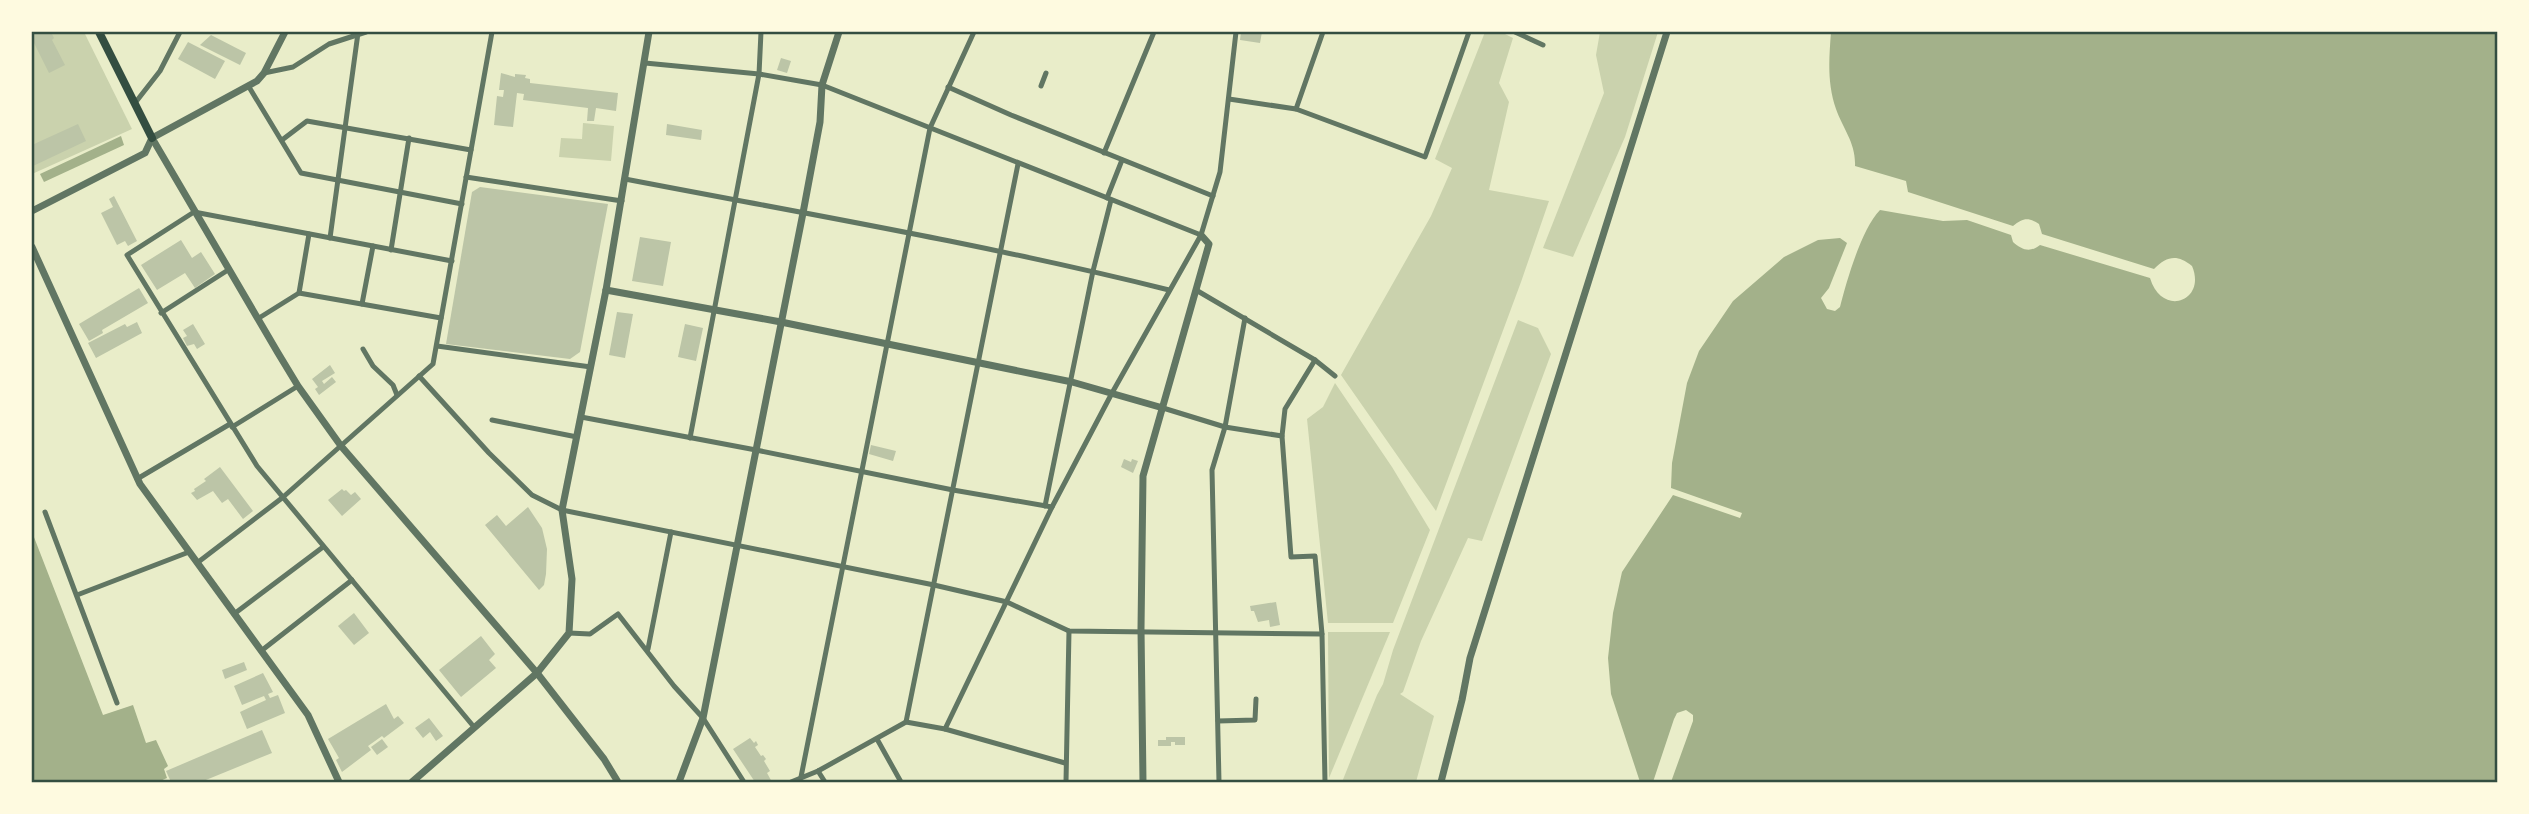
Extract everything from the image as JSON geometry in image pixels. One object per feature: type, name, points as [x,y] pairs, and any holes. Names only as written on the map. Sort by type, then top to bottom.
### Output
[{"type":"main road","points":[[99,32],[152,138]]},
{"type":"street","points":[[135,103],[160,71],[180,32]]},
{"type":"street","points":[[32,211],[145,153],[152,138],[249,87],[264,73],[285,32]]},
{"type":"street","points":[[264,73],[293,66],[329,44],[366,32]]},
{"type":"street","points":[[197,563],[282,498],[433,364],[492,32]]},
{"type":"street","points":[[412,782],[537,673],[569,633],[572,579],[562,510],[606,290],[649,32]]},
{"type":"street","points":[[690,438],[759,75],[761,32]]},
{"type":"street","points":[[679,782],[704,718],[820,122],[822,85],[839,32]]},
{"type":"street","points":[[801,777],[930,128],[974,32]]},
{"type":"street","points":[[1104,153],[1154,32]]},
{"type":"street","points":[[945,729],[1007,602],[1048,507],[1201,235],[1220,172],[1236,32]]},
{"type":"street","points":[[1296,108],[1323,33],[1312,32]]},
{"type":"street","points":[[1229,99],[1296,108],[1425,157],[1469,32]]},
{"type":"street","points":[[1515,32],[1543,46]]},
{"type":"street","points":[[1441,782],[1470,658],[1667,32]]},
{"type":"street","points":[[330,238],[358,33]]},
{"type":"street","points":[[645,62],[822,85],[1201,235],[1209,244],[1143,476],[1143,782]]},
{"type":"street","points":[[1041,86],[1046,73]]},
{"type":"street","points":[[249,87],[301,173],[461,204]]},
{"type":"street","points":[[948,87],[1213,196]]},
{"type":"street","points":[[282,140],[307,121],[471,150]]},
{"type":"street","points":[[152,138],[298,386],[341,446],[537,673],[604,759],[618,782]]},
{"type":"street","points":[[391,250],[409,138]]},
{"type":"street","points":[[1048,507],[1093,271],[1109,199],[1122,160]]},
{"type":"street","points":[[906,722],[1018,164]]},
{"type":"street","points":[[466,177],[622,201]]},
{"type":"street","points":[[625,179],[1000,252],[1169,290]]},
{"type":"street","points":[[452,261],[194,212],[127,254],[257,466],[474,727]]},
{"type":"street","points":[[299,293],[309,234]]},
{"type":"street","points":[[362,304],[373,246]]},
{"type":"street","points":[[32,247],[137,479],[308,715],[339,782]]},
{"type":"street","points":[[161,313],[229,270]]},
{"type":"street","points":[[606,290],[1072,382],[1225,426],[1282,436]]},
{"type":"street","points":[[1196,290],[1315,360],[1335,376]]},
{"type":"street","points":[[259,318],[299,293],[441,318]]},
{"type":"street","points":[[1219,782],[1212,470],[1225,426],[1245,318]]},
{"type":"street","points":[[436,346],[591,367]]},
{"type":"street","points":[[363,349],[373,366],[393,385],[397,394]]},
{"type":"street","points":[[1315,360],[1285,409],[1282,436],[1292,557],[1315,556],[1322,634],[1325,782]]},
{"type":"street","points":[[419,376],[489,453],[532,495],[562,510],[933,584],[1007,602],[1069,631],[1322,634]]},
{"type":"street","points":[[137,479],[298,386]]},
{"type":"street","points":[[581,418],[1048,507]]},
{"type":"street","points":[[492,420],[577,437]]},
{"type":"street","points":[[45,512],[117,703]]},
{"type":"street","points":[[648,650],[671,532]]},
{"type":"street","points":[[234,614],[323,547]]},
{"type":"street","points":[[77,595],[189,552]]},
{"type":"street","points":[[261,651],[352,580]]},
{"type":"street","points":[[569,633],[590,634],[618,614],[704,718],[744,782]]},
{"type":"street","points":[[1066,782],[1069,631]]},
{"type":"street","points":[[1218,721],[1255,720],[1256,699]]},
{"type":"street","points":[[791,782],[818,771],[906,722],[945,729],[1065,764]]},
{"type":"street","points":[[877,738],[901,782]]},
{"type":"street","points":[[818,771],[825,782]]},
{"type":"shaded area","points":[[32,32],[84,32],[132,129],[32,174]]},
{"type":"shaded area","points":[[1485,32],[1501,32],[1513,38],[1499,83],[1509,102],[1489,190],[1549,201],[1436,511],[1341,375],[1431,216],[1452,168],[1435,159]]},
{"type":"shaded area","points":[[1600,32],[1658,32],[1625,137],[1573,257],[1543,248],[1604,93],[1596,55]]},
{"type":"shaded area","points":[[1831,32],[2497,32],[2497,782],[1671,782],[1693,721],[1693,715],[1686,710],[1677,713],[1674,719],[1653,782],[1640,782],[1611,694],[1608,658],[1613,613],[1622,572],[1673,495],[1740,518],[1742,513],[1671,488],[1672,463],[1687,383],[1699,351],[1733,301],[1784,257],[1818,240],[1840,238],[1847,243],[1829,288],[1821,298],[1827,309],[1835,311],[1840,307],[1861,242],[1880,210],[1943,221],[1967,220],[2011,235],[2013,242],[2023,249],[2029,250],[2040,245],[2150,278],[2164,298],[2173,301],[2188,296],[2193,288],[2195,278],[2192,266],[2177,258],[2163,261],[2154,269],[2042,234],[2039,224],[2029,219],[2013,226],[1908,192],[1906,181],[1855,166],[1851,143],[1831,90]]},
{"type":"shaded area","points":[[583,123],[614,126],[611,161],[559,157],[561,138],[582,139]]},
{"type":"shaded area","points":[[121,136],[124,145],[44,182],[40,174]]},
{"type":"shaded area","points":[[1518,320],[1538,328],[1551,354],[1482,541],[1468,538],[1400,694],[1434,716],[1416,782],[1342,782],[1383,684],[1393,650]]},
{"type":"shaded area","points":[[1335,383],[1392,467],[1430,530],[1393,623],[1328,623],[1307,419],[1323,407]]},
{"type":"shaded area","points":[[32,532],[103,715],[133,705],[146,743],[156,740],[168,766],[164,769],[167,778],[158,782],[32,782]]},
{"type":"shaded area","points":[[1328,632],[1390,632],[1329,778]]},
{"type":"building","points":[[32,32],[51,32],[54,38],[52,40],[65,65],[49,73],[32,39]]},
{"type":"building","points":[[1241,32],[1262,32],[1260,43],[1240,40]]},
{"type":"building","points":[[211,35],[246,53],[240,65],[200,45]]},
{"type":"building","points":[[188,42],[225,61],[215,79],[178,59]]},
{"type":"building","points":[[781,58],[791,61],[787,73],[777,70]]},
{"type":"building","points":[[501,73],[515,77],[515,74],[526,75],[525,78],[530,79],[530,83],[618,93],[616,111],[596,108],[594,121],[587,121],[588,108],[523,100],[524,94],[517,93],[513,127],[494,125],[497,96],[503,97],[504,90],[499,90]]},
{"type":"building","points":[[78,124],[86,141],[33,166],[32,145]]},
{"type":"building","points":[[667,124],[702,130],[701,140],[666,135]]},
{"type":"building","points":[[480,187],[608,204],[580,352],[570,359],[446,344],[472,192]]},
{"type":"building","points":[[114,196],[137,241],[128,246],[125,241],[117,245],[101,213],[113,207],[109,199]]},
{"type":"building","points":[[640,237],[671,242],[663,286],[632,281]]},
{"type":"building","points":[[181,240],[192,258],[201,252],[215,274],[195,288],[185,273],[157,290],[141,265]]},
{"type":"building","points":[[139,288],[148,303],[102,330],[103,333],[89,341],[79,324]]},
{"type":"building","points":[[617,312],[633,314],[625,358],[609,355]]},
{"type":"building","points":[[137,322],[142,333],[96,358],[88,343],[125,324],[127,327]]},
{"type":"building","points":[[193,324],[205,344],[197,349],[194,344],[187,346],[183,338],[187,336],[183,330]]},
{"type":"building","points":[[685,324],[703,328],[696,361],[678,357]]},
{"type":"building","points":[[330,365],[335,373],[322,381],[324,384],[332,377],[336,382],[319,395],[315,389],[318,387],[312,379]]},
{"type":"building","points":[[871,445],[896,451],[893,461],[869,454]]},
{"type":"building","points":[[1124,459],[1138,461],[1133,473],[1121,467]]},
{"type":"building","points":[[220,467],[253,511],[243,519],[228,499],[222,503],[213,491],[197,500],[191,493]]},
{"type":"building","points":[[342,489],[351,495],[355,492],[361,499],[342,516],[328,500]]},
{"type":"building","points":[[528,507],[542,528],[547,549],[544,585],[539,590],[485,525],[497,515],[506,526]]},
{"type":"building","points":[[1276,602],[1280,625],[1270,627],[1269,620],[1258,622],[1250,606]]},
{"type":"building","points":[[354,613],[369,633],[354,645],[338,626]]},
{"type":"building","points":[[481,636],[495,654],[489,660],[496,668],[461,697],[439,670]]},
{"type":"building","points":[[244,662],[247,670],[225,679],[222,670]]},
{"type":"building","points":[[263,673],[273,692],[268,694],[270,698],[278,695],[285,713],[247,729],[240,712],[266,700],[264,696],[242,705],[234,686]]},
{"type":"building","points":[[386,704],[394,719],[398,716],[404,723],[368,746],[371,750],[342,772],[336,760],[339,758],[328,739]]},
{"type":"building","points":[[429,718],[443,736],[436,741],[430,732],[423,738],[415,728]]},
{"type":"building","points":[[262,730],[272,753],[201,782],[171,782],[166,771]]},
{"type":"building","points":[[1166,737],[1185,737],[1185,745],[1171,742],[1171,746],[1158,746],[1158,740],[1166,740]]},
{"type":"building","points":[[750,738],[754,743],[756,741],[758,745],[755,747],[766,759],[764,761],[770,771],[767,773],[772,782],[755,782],[733,749]]},
{"type":"building","points":[[382,739],[388,747],[377,755],[371,747]]}]
